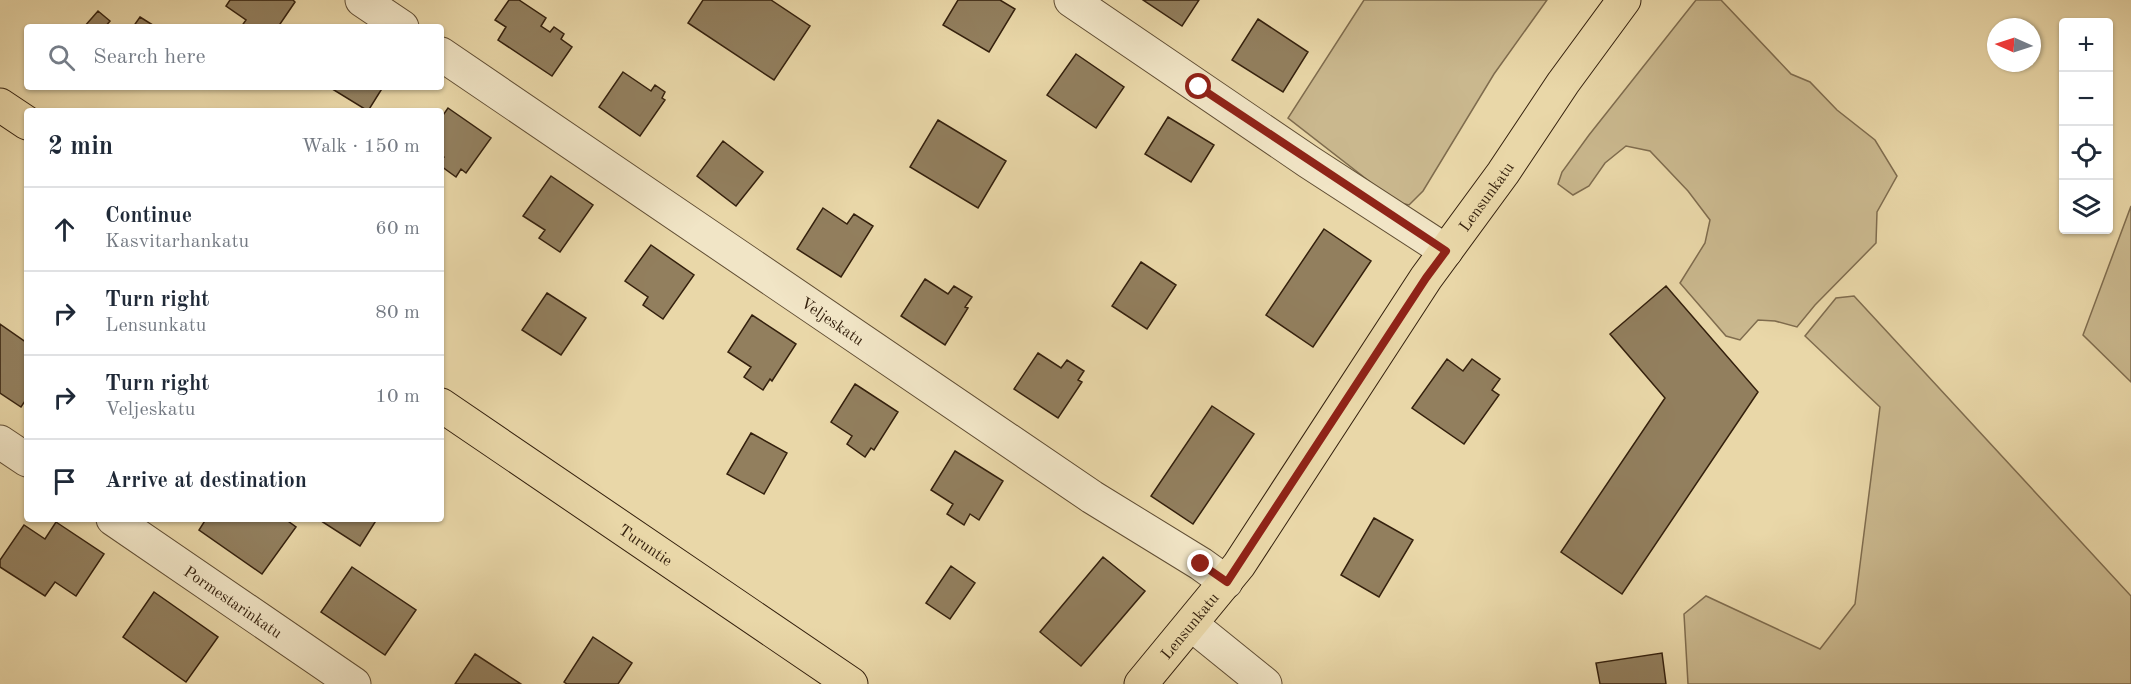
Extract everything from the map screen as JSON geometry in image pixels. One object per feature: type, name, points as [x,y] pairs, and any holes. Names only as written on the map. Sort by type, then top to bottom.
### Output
[{"type":"main road","name":"Lensunkatu","points":[[1141,684],[1227,582],[1426,278],[1624,0]]},
{"type":"main road","points":[[0,105],[24,121]]},
{"type":"main road","name":"Turuntie","points":[[444,407],[851,684]]},
{"type":"street","points":[[362,0],[398,24]]},
{"type":"street","points":[[1071,0],[1300,156],[1446,251]]},
{"type":"street","name":"Veljeskatu","points":[[444,56],[1092,497],[1227,582]]},
{"type":"street","points":[[0,442],[24,458]]},
{"type":"street","name":"Pormestarinkatu","points":[[117,522],[354,684]]},
{"type":"street","points":[[1192,624],[1265,684]]},
{"type":"shaded area","points":[[1364,0],[1547,0],[1494,74],[1423,191],[1409,205],[1396,202],[1288,118]]},
{"type":"shaded area","points":[[1696,0],[1721,0],[1791,74],[1810,82],[1837,110],[1875,140],[1897,176],[1877,212],[1876,243],[1815,305],[1797,327],[1775,321],[1758,320],[1740,340],[1726,336],[1680,283],[1705,243],[1710,220],[1688,191],[1650,151],[1626,146],[1605,163],[1589,186],[1573,195],[1558,184],[1562,172],[1589,135]]},
{"type":"shaded area","points":[[2131,206],[2131,382],[2083,335]]},
{"type":"shaded area","points":[[1854,296],[2131,596],[2131,684],[1688,684],[1684,614],[1706,596],[1820,649],[1855,604],[1880,407],[1805,336],[1836,298]]},
{"type":"building","points":[[230,0],[293,0],[295,2],[280,24],[243,24],[246,20],[226,6]]},
{"type":"building","points":[[509,0],[519,0],[546,18],[541,26],[550,32],[554,27],[564,34],[561,39],[572,47],[552,76],[498,40],[506,27],[495,20]]},
{"type":"building","points":[[703,0],[771,0],[810,26],[774,80],[688,23]]},
{"type":"building","points":[[958,0],[1000,0],[1015,9],[989,52],[943,25]]},
{"type":"building","points":[[1143,0],[1199,0],[1182,26]]},
{"type":"building","points":[[98,11],[110,21],[108,24],[87,24]]},
{"type":"building","points":[[140,17],[151,24],[135,24]]},
{"type":"building","points":[[1258,19],[1308,52],[1283,92],[1232,60]]},
{"type":"building","points":[[1076,54],[1124,87],[1096,128],[1047,95]]},
{"type":"building","points":[[623,72],[651,91],[655,85],[665,92],[662,98],[665,100],[640,136],[599,107]]},
{"type":"building","points":[[334,90],[381,90],[370,108],[363,108]]},
{"type":"building","points":[[448,108],[491,138],[466,173],[461,169],[456,177],[444,168],[444,114]]},
{"type":"building","points":[[1168,117],[1214,145],[1191,182],[1145,154]]},
{"type":"building","points":[[938,120],[1006,161],[978,208],[910,167]]},
{"type":"building","points":[[723,141],[763,172],[736,206],[697,176]]},
{"type":"building","points":[[551,176],[593,205],[560,252],[539,238],[545,230],[523,216]]},
{"type":"building","points":[[823,208],[847,224],[854,214],[873,226],[841,277],[797,249]]},
{"type":"building","points":[[1324,229],[1371,261],[1313,347],[1266,315]]},
{"type":"building","points":[[651,245],[694,275],[663,319],[643,305],[648,297],[625,281]]},
{"type":"building","points":[[1141,262],[1176,285],[1147,329],[1112,306]]},
{"type":"building","points":[[925,279],[948,294],[954,286],[972,297],[965,307],[968,308],[945,345],[901,316]]},
{"type":"building","points":[[1666,286],[1758,392],[1622,594],[1561,552],[1665,398],[1610,334]]},
{"type":"building","points":[[547,293],[586,318],[561,355],[522,330]]},
{"type":"building","points":[[752,315],[796,344],[772,381],[770,379],[763,390],[744,377],[751,367],[728,352]]},
{"type":"building","points":[[0,324],[24,341],[24,402],[21,407],[0,393]]},
{"type":"building","points":[[1038,353],[1061,368],[1067,360],[1084,371],[1078,380],[1082,382],[1058,418],[1014,389]]},
{"type":"building","points":[[1447,359],[1463,371],[1472,359],[1500,379],[1492,390],[1499,395],[1464,444],[1412,408]]},
{"type":"building","points":[[855,384],[898,412],[874,450],[871,448],[865,457],[847,444],[852,436],[831,422]]},
{"type":"building","points":[[1212,406],[1254,434],[1193,524],[1151,496]]},
{"type":"building","points":[[751,433],[787,453],[764,494],[727,474]]},
{"type":"building","points":[[955,451],[1003,481],[979,520],[970,514],[964,525],[947,514],[953,504],[931,490]]},
{"type":"building","points":[[1374,518],[1413,540],[1379,597],[1341,575]]},
{"type":"building","points":[[56,522],[104,554],[76,596],[55,582],[45,596],[0,567],[0,560],[24,525],[45,539]]},
{"type":"building","points":[[204,522],[289,522],[296,527],[262,574],[199,530]]},
{"type":"building","points":[[323,522],[375,522],[360,546]]},
{"type":"building","points":[[1103,557],[1145,591],[1081,666],[1040,632]]},
{"type":"building","points":[[951,566],[975,583],[950,619],[926,603]]},
{"type":"building","points":[[352,567],[416,610],[385,655],[321,612]]},
{"type":"building","points":[[154,592],[218,637],[186,682],[123,637]]},
{"type":"building","points":[[593,637],[632,663],[618,684],[567,684],[564,682]]},
{"type":"building","points":[[1662,653],[1666,684],[1600,684],[1596,663]]},
{"type":"building","points":[[475,654],[521,684],[455,684]]},
{"type":"route","points":[[1199,87],[1446,251],[1227,582],[1201,564]]}]
